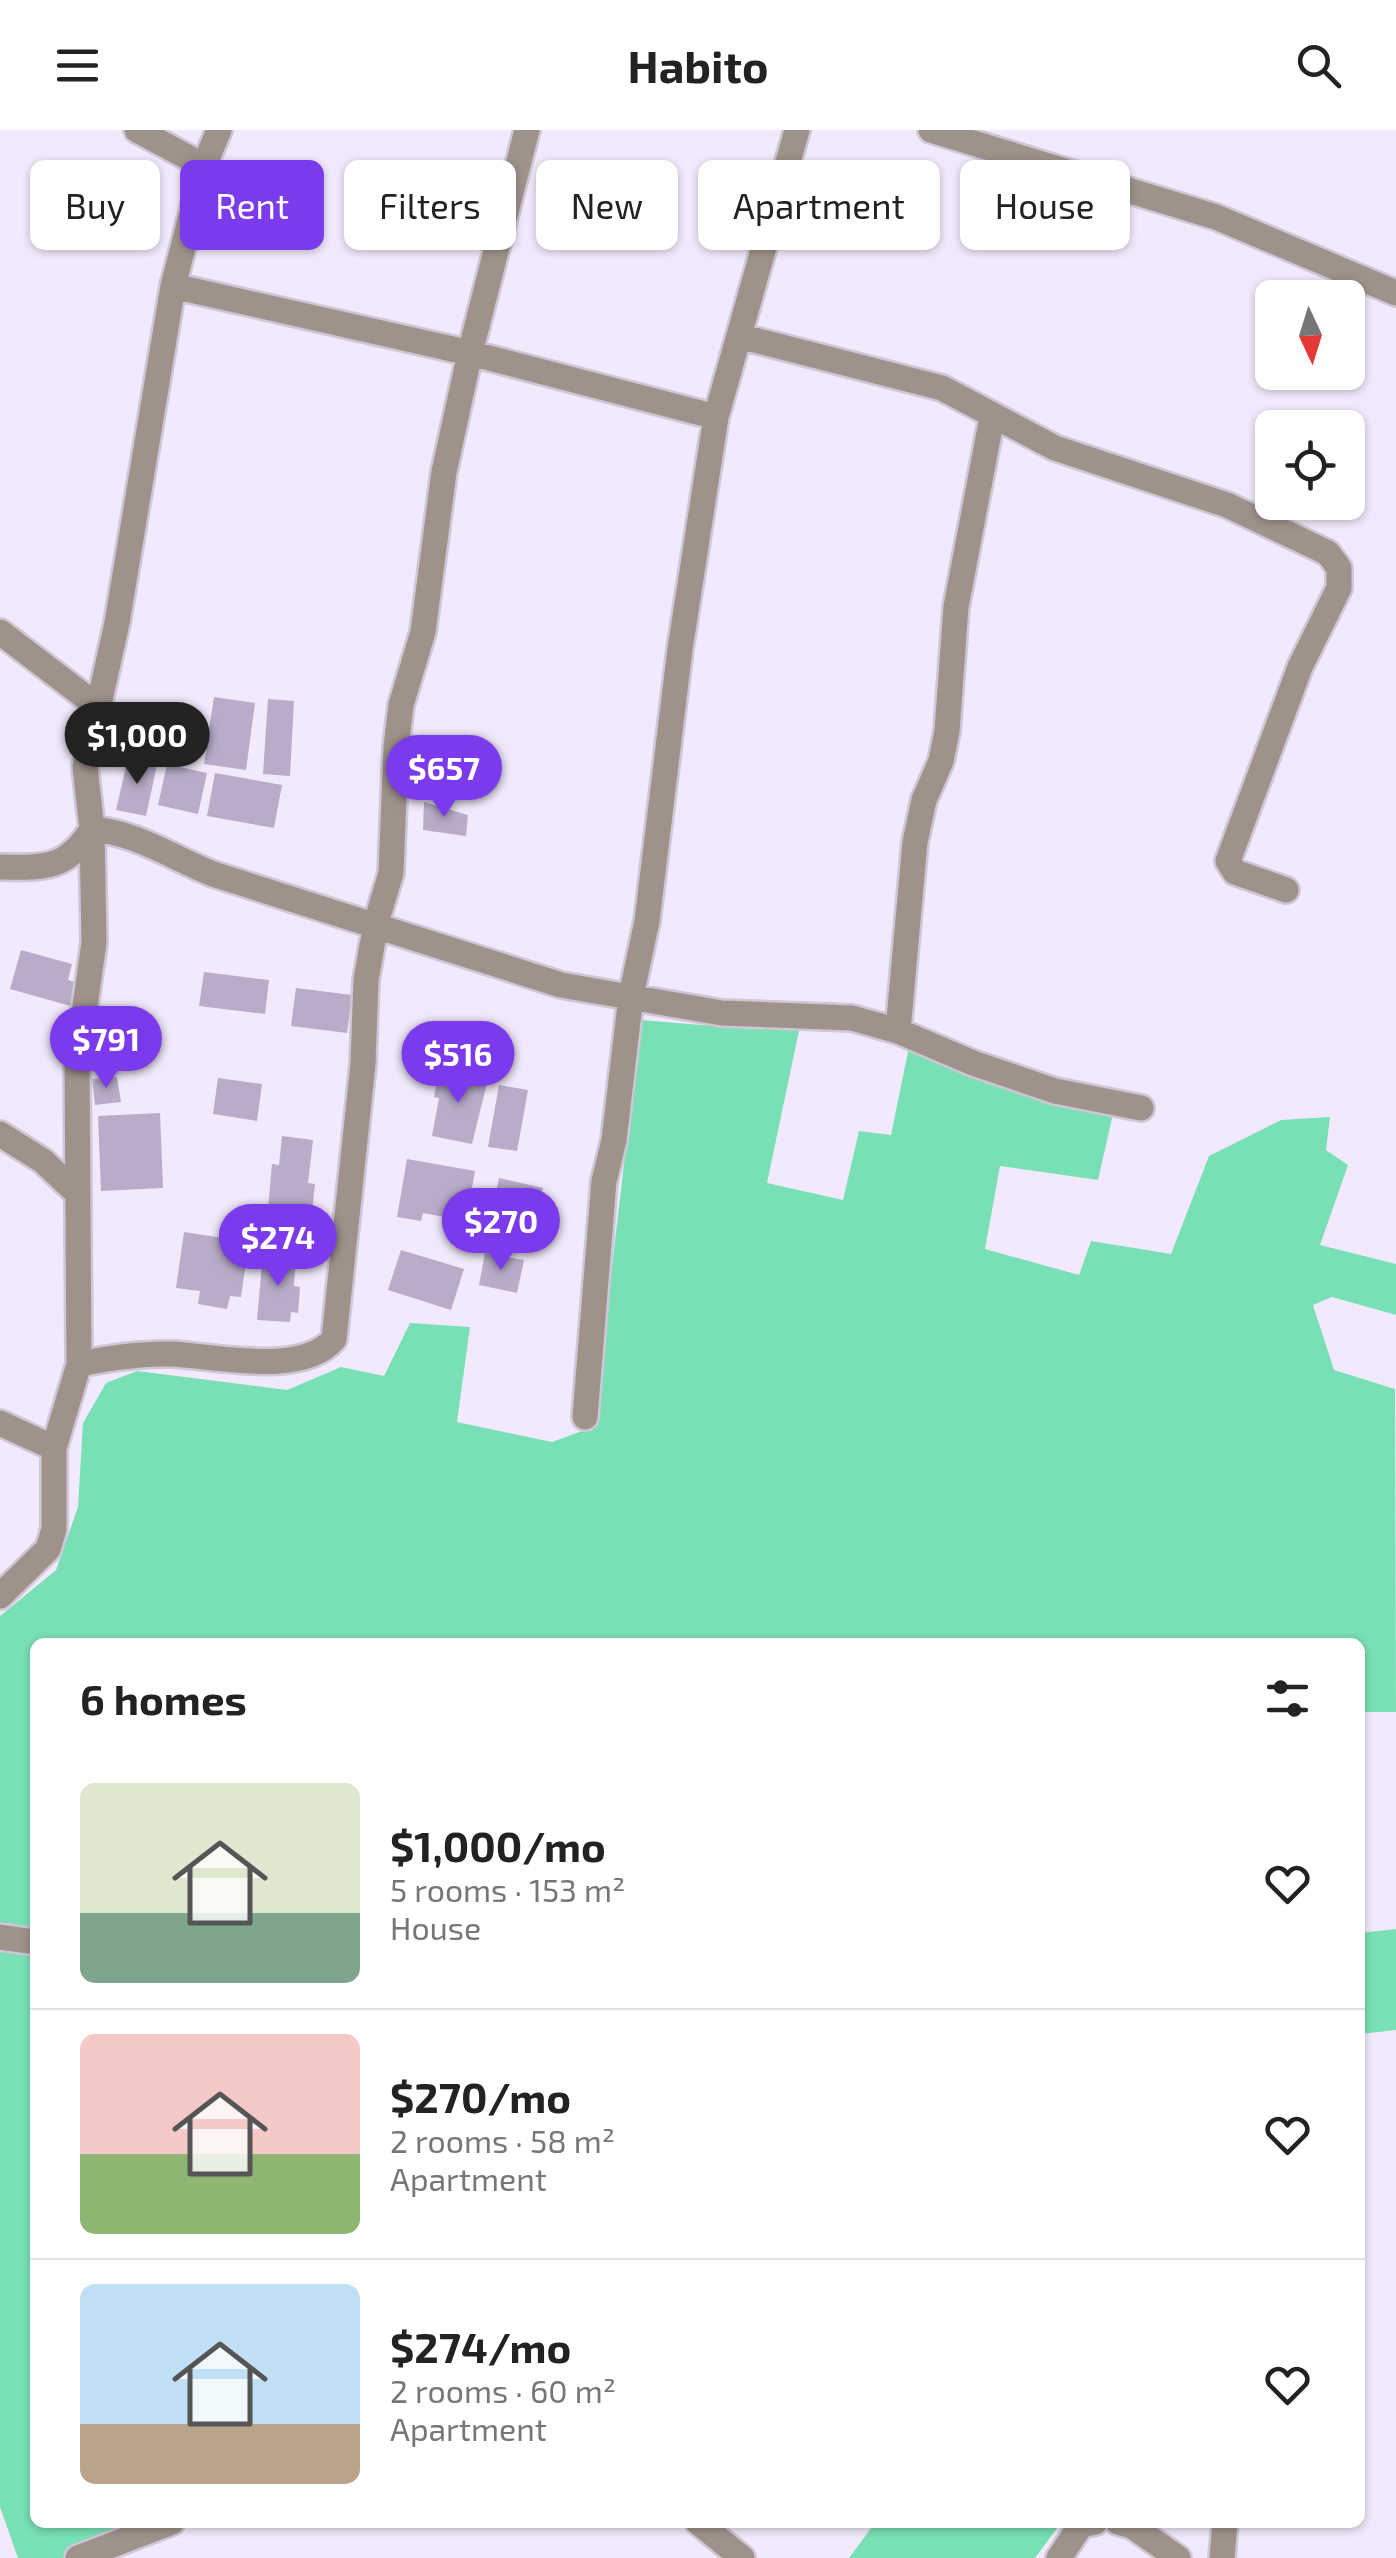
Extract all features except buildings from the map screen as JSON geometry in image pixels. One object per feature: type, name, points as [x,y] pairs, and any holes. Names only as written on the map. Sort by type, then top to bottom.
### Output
[{"type":"street","points":[[137,130],[193,160]]},
{"type":"street","points":[[206,160],[218,130]]},
{"type":"street","points":[[79,1364],[170,1354],[260,1360],[306,1358],[325,1350],[334,1339],[363,1064],[366,980],[376,924],[391,873],[401,705],[424,632],[444,472],[526,130]]},
{"type":"street","points":[[586,1416],[600,1214],[614,1140],[631,996],[648,921],[680,649],[716,418],[796,130]]},
{"type":"street","points":[[930,130],[1216,217],[1396,293]]},
{"type":"street","points":[[0,1596],[48,1548],[54,1529],[54,1448],[79,1364],[77,1062],[94,942],[92,829],[85,766],[117,623],[182,250]]},
{"type":"street","points":[[173,286],[470,353],[716,418]]},
{"type":"street","points":[[739,336],[942,388],[969,400],[992,418],[1055,448],[1227,505],[1328,554],[1339,568],[1339,588],[1300,667],[1228,861],[1235,872],[1286,890]]},
{"type":"street","points":[[898,1031],[915,842],[947,730],[956,607],[992,418]]},
{"type":"street","points":[[0,632],[97,706]]},
{"type":"street","points":[[92,829],[122,831],[167,856],[213,874],[561,985],[722,1013],[852,1018],[898,1031],[974,1063],[1055,1090],[1141,1108]]},
{"type":"street","points":[[0,867],[62,862],[79,850],[92,829]]},
{"type":"street","points":[[0,1134],[43,1161],[78,1194]]},
{"type":"street","points":[[43,1161],[77,1148]]},
{"type":"street","points":[[0,1423],[54,1448]]},
{"type":"street","points":[[0,1937],[30,1941]]},
{"type":"street","points":[[78,2558],[156,2528]]},
{"type":"street","points":[[705,2528],[742,2558]]},
{"type":"street","points":[[1059,2558],[1079,2528]]},
{"type":"street","points":[[1135,2528],[1178,2558]]},
{"type":"street","points":[[1222,2558],[1224,2528]]},
{"type":"green space","points":[[641,1020],[713,1026],[800,1026],[767,1183],[843,1200],[859,1131],[891,1135],[909,1047],[1113,1114],[1098,1180],[1000,1166],[985,1249],[1079,1275],[1091,1241],[1171,1254],[1209,1156],[1281,1120],[1330,1117],[1326,1150],[1348,1165],[1320,1245],[1396,1264],[1396,1315],[1332,1297],[1313,1305],[1334,1370],[1395,1389],[1396,1712],[1365,1712],[1365,1638],[30,1638],[30,2528],[167,2528],[70,2558],[18,2558],[0,2507],[0,1616],[56,1570],[78,1507],[83,1423],[106,1383],[137,1371],[287,1390],[341,1367],[384,1376],[410,1323],[470,1327],[457,1422],[552,1442],[593,1427]]},
{"type":"green space","points":[[1396,1929],[1396,2030],[1365,2033],[1365,1932]]},
{"type":"green space","points":[[871,2528],[1057,2528],[1035,2558],[849,2558]]}]
